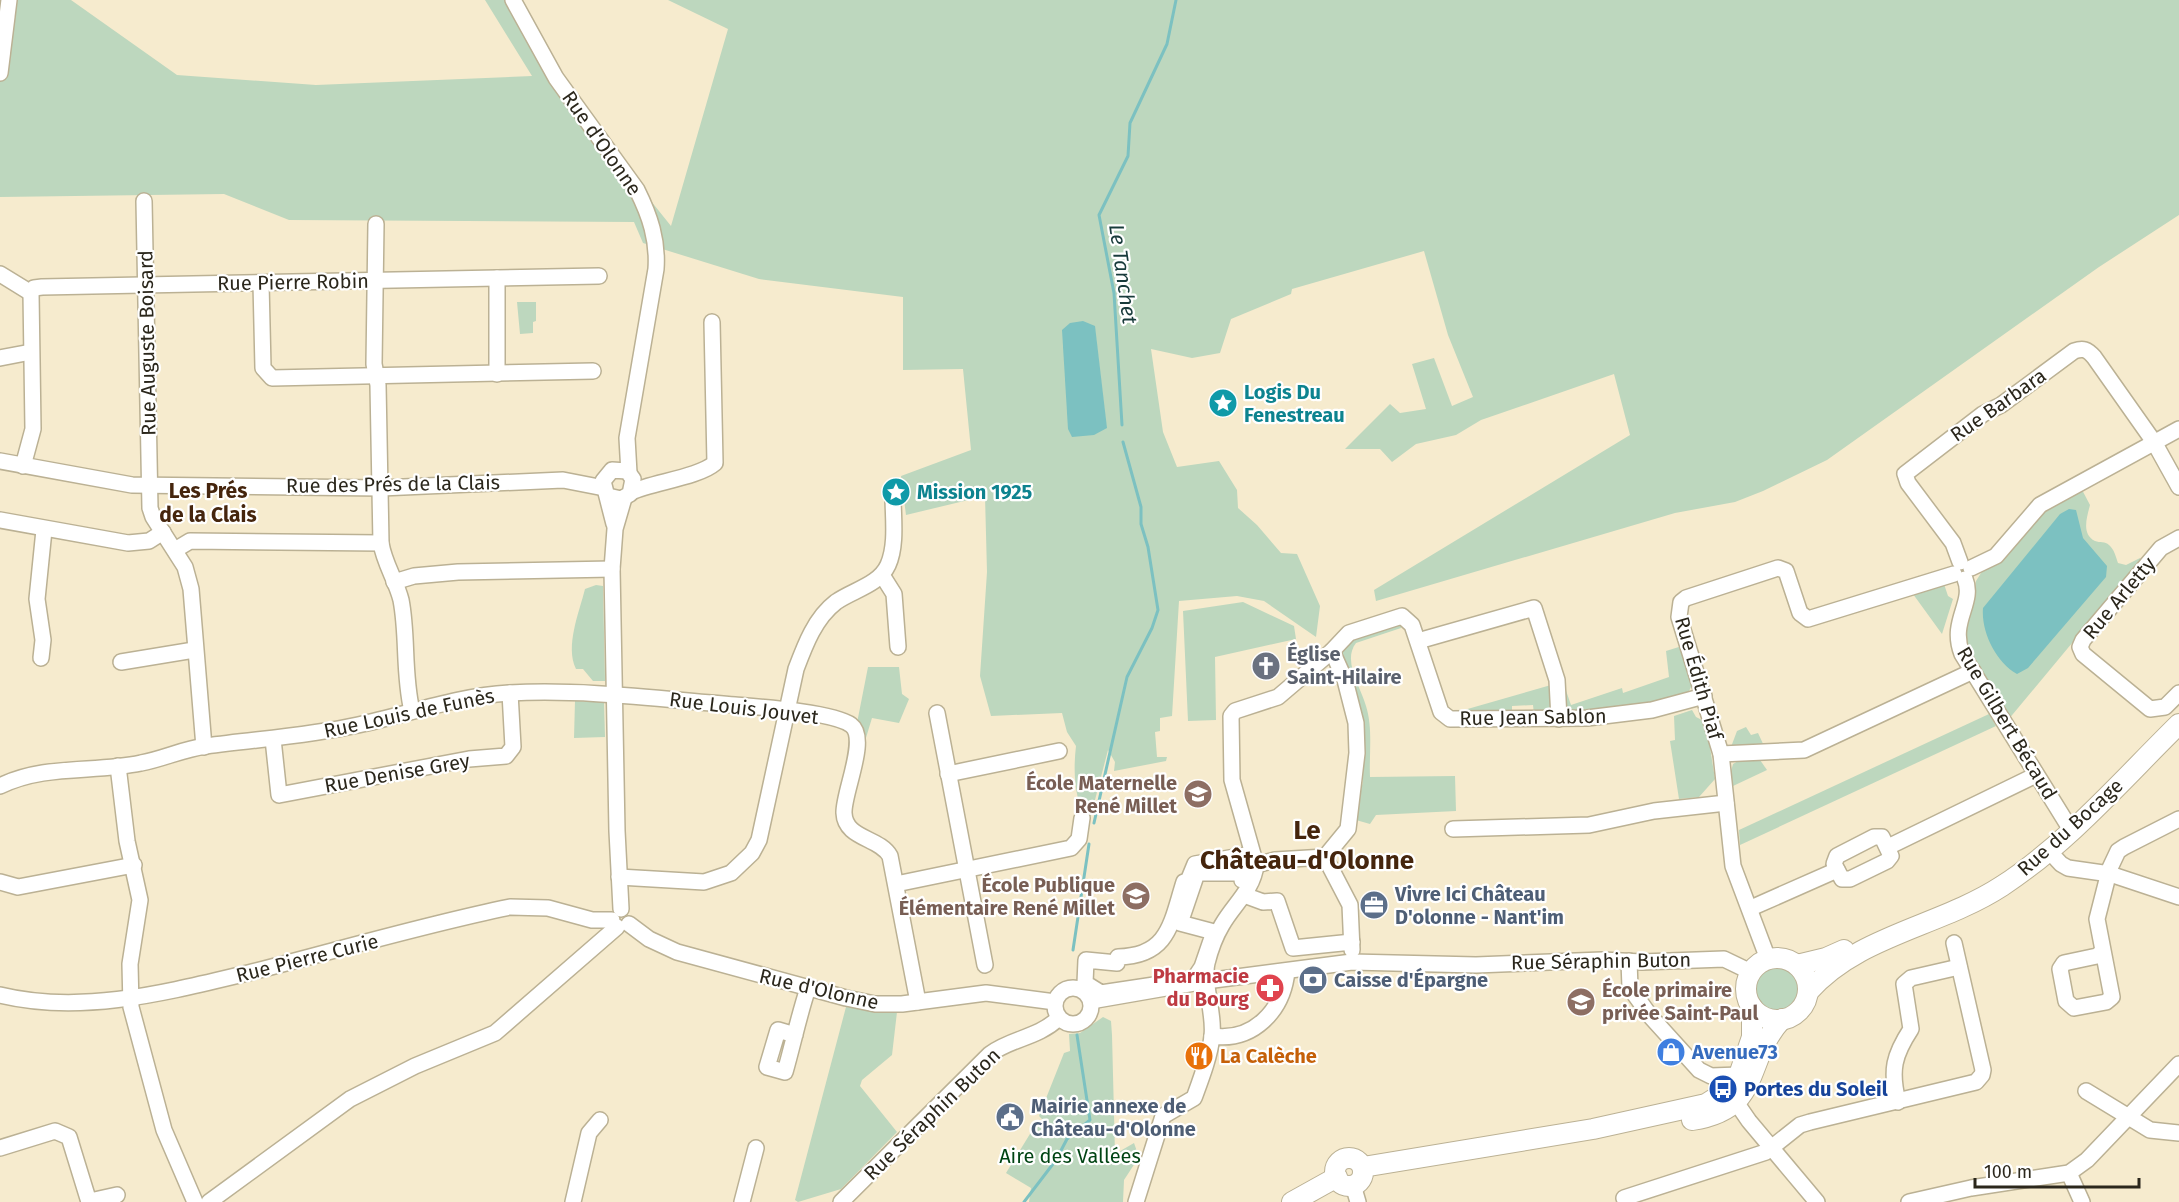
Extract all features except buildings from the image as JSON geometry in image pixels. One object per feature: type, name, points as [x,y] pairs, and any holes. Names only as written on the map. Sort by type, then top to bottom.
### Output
[{"type":"main road","name":"Rue du Bocage","points":[[1808,992],[1826,972],[1882,940],[1975,902],[2027,868],[2071,830],[2179,724]]},
{"type":"main road","name":"Rue du Bocage","points":[[1797,964],[1827,958],[1861,944],[1882,940]]},
{"type":"main road","points":[[1292,1202],[1349,1188],[1336,1168],[1345,1158],[1354,1158],[1363,1167],[1593,1129],[1698,1119],[1722,1112],[1734,1089],[1752,1037],[1752,1007],[1746,990],[1751,972],[1768,959],[1783,958],[1797,964],[1806,977],[1808,992],[1800,1010],[1782,1019],[1768,1037],[1749,1084],[1734,1089]]},
{"type":"main road","points":[[1752,1007],[1766,1018],[1782,1019]]},
{"type":"street","points":[[0,73],[9,0]]},
{"type":"street","name":"Rue d'Olonne","points":[[513,0],[556,78],[637,190],[646,209],[656,242],[656,269],[627,438],[629,486],[615,529]]},
{"type":"street","name":"Rue Auguste Boisard","points":[[144,201],[150,508],[185,567],[191,589],[194,650],[204,747]]},
{"type":"street","points":[[376,224],[375,376],[378,385],[381,543],[385,562],[400,598],[406,686],[412,711]]},
{"type":"street","points":[[0,274],[31,293],[33,429],[23,466]]},
{"type":"street","name":"Rue Pierre Robin","points":[[31,293],[34,288],[42,287],[599,276]]},
{"type":"street","points":[[496,278],[497,374]]},
{"type":"street","points":[[261,283],[263,368],[272,378],[593,371]]},
{"type":"street","points":[[629,486],[622,469],[608,482],[615,499],[629,486],[702,471],[715,463],[712,322]]},
{"type":"street","name":"Rue Barbara","points":[[1962,571],[1953,543],[1908,483],[1905,474],[1983,414],[2001,405],[2074,351],[2081,349],[2089,351],[2154,442]]},
{"type":"street","points":[[0,358],[31,352]]},
{"type":"street","points":[[1962,571],[1996,556],[2040,505],[2179,429]]},
{"type":"street","name":"Rue d'Olonne","points":[[627,438],[608,482],[615,529],[612,569],[620,920],[654,942],[677,952],[875,1004],[918,1002],[986,993],[1055,1002]]},
{"type":"street","points":[[2154,442],[2179,487]]},
{"type":"street","name":"Rue des Prés de la Clais","points":[[0,461],[110,482],[150,485],[381,488],[538,480],[608,482]]},
{"type":"street","points":[[619,877],[704,882],[731,873],[742,865],[759,840],[796,669],[819,620],[836,602],[882,575],[891,556],[893,496]]},
{"type":"street","points":[[0,520],[44,530],[128,543],[149,541],[163,532]]},
{"type":"street","points":[[41,658],[44,640],[37,599],[44,530]]},
{"type":"street","name":"Rue Arletty","points":[[2179,538],[2161,548],[2083,640],[2080,647],[2083,654],[2150,709],[2165,707],[2179,693]]},
{"type":"street","points":[[175,550],[190,541],[381,543]]},
{"type":"street","name":"Rue Édith Piaf","points":[[1768,959],[1751,908],[1733,866],[1721,754],[1679,616],[1681,602],[1686,598],[1778,568],[1786,571],[1803,617],[1808,619],[1962,571]]},
{"type":"street","points":[[394,582],[414,576],[458,572],[612,569]]},
{"type":"street","name":"Rue Gilbert Bécaud","points":[[1962,571],[1967,593],[1956,635],[1962,654],[2071,830]]},
{"type":"street","points":[[882,575],[894,594],[898,647]]},
{"type":"street","points":[[1418,641],[1534,608],[1557,680],[1559,719]]},
{"type":"street","name":"Rue Jean Sablon","points":[[1332,651],[1348,633],[1402,616],[1410,621],[1444,717],[1450,719],[1559,719],[1634,713],[1704,696]]},
{"type":"street","points":[[121,662],[194,650]]},
{"type":"street","points":[[1136,1202],[1160,1123],[1168,1112],[1194,1098],[1212,1036],[1210,991],[1206,981],[1207,963],[1222,925],[1244,895],[1257,865],[1232,780],[1231,716],[1235,711],[1278,697],[1332,651],[1345,680],[1356,723],[1357,753],[1348,829],[1325,857],[1275,860],[1257,865]]},
{"type":"street","points":[[1721,754],[1804,750],[1973,671]]},
{"type":"street","name":"Rue Louis de Funès","points":[[0,786],[32,774],[141,764],[204,747],[273,739],[358,725],[452,701],[510,693],[615,695]]},
{"type":"street","name":"Rue Denise Grey","points":[[273,739],[279,795],[469,759],[506,756],[513,747],[510,693]]},
{"type":"street","name":"Rue Louis Jouvet","points":[[615,695],[787,709],[846,722],[854,728],[858,741],[844,809],[845,822],[854,832],[887,850],[896,884],[918,1002]]},
{"type":"street","points":[[937,713],[985,965]]},
{"type":"street","points":[[948,774],[1059,751]]},
{"type":"street","points":[[118,766],[125,828],[140,900],[130,964],[131,998],[164,1130],[183,1179],[195,1202]]},
{"type":"street","points":[[1888,847],[2036,775]]},
{"type":"street","points":[[1453,829],[1589,825],[1654,811],[1726,803]]},
{"type":"street","points":[[896,884],[1071,848],[1081,831],[1082,818]]},
{"type":"street","points":[[2103,951],[2098,910],[2118,851],[2179,819]]},
{"type":"street","points":[[1874,837],[1882,837],[1888,847],[1890,856],[1887,861],[1850,879],[1842,879],[1836,870],[1834,864],[1837,856],[1874,837]]},
{"type":"street","points":[[2049,850],[2061,864],[2068,868],[2110,873],[2179,897]]},
{"type":"street","points":[[1252,854],[1252,868],[1246,881],[1242,880],[1242,873],[1197,873],[1180,922],[1214,932],[1202,967],[1194,979],[1101,993],[1085,983],[1086,960],[1117,963],[1118,957],[1148,953],[1159,944],[1173,920],[1184,882],[1188,881],[1195,864],[1252,854]]},
{"type":"street","points":[[1325,857],[1350,904],[1352,962]]},
{"type":"street","points":[[0,882],[18,887],[134,865]]},
{"type":"street","points":[[1751,908],[1836,870]]},
{"type":"street","points":[[1244,895],[1263,902],[1277,902],[1293,948],[1352,942]]},
{"type":"street","name":"Rue Pierre Curie","points":[[0,995],[26,1001],[63,1004],[131,998],[218,980],[510,907],[548,908],[592,920],[620,920]]},
{"type":"street","points":[[209,1202],[350,1099],[406,1070],[495,1033],[620,920]]},
{"type":"street","points":[[1624,1198],[1772,1149],[1800,1125],[1971,1084],[1982,1076],[1954,943]]},
{"type":"street","name":"Rue Séraphin Buton","points":[[1091,1001],[1206,981],[1352,962],[1476,965],[1724,959],[1751,972]]},
{"type":"street","points":[[1629,960],[1629,981],[1634,994],[1699,1070],[1734,1089],[1772,1149],[1817,1202]]},
{"type":"street","points":[[1898,1102],[1894,1080],[1895,1059],[1899,1046],[1911,1029],[1904,984],[1911,978],[1959,967]]},
{"type":"street","points":[[1212,1036],[1239,1037],[1257,1028],[1279,996],[1287,971]]},
{"type":"street","points":[[795,1035],[808,988]]},
{"type":"street","points":[[1072,988],[1084,991],[1091,1001],[1090,1013],[1082,1022],[1070,1024],[1059,1018],[1055,1002],[1061,992],[1072,988]]},
{"type":"street","name":"Rue Séraphin Buton","points":[[841,1202],[990,1054],[1011,1042],[1046,1031],[1059,1018]]},
{"type":"street","points":[[1908,1202],[1972,1195],[2069,1173],[2087,1160],[2179,1064]]},
{"type":"street","points":[[2086,1091],[2126,1118],[2150,1130],[2179,1133]]},
{"type":"street","points":[[573,1202],[589,1133],[600,1120]]},
{"type":"street","points":[[0,1148],[55,1131],[69,1137],[89,1201],[117,1195]]},
{"type":"street","points":[[742,1202],[756,1148]]},
{"type":"street","points":[[2069,1173],[2082,1202]]},
{"type":"green space","points":[[0,0],[71,0],[177,75],[316,85],[532,76],[485,0],[520,0],[545,69],[671,226],[728,29],[668,0],[2179,0],[2179,215],[2099,267],[1827,460],[1763,491],[1735,502],[1675,513],[1376,601],[1374,590],[1630,435],[1614,374],[1481,420],[1456,435],[1416,444],[1392,462],[1380,449],[1345,449],[1390,404],[1400,413],[1426,409],[1412,364],[1434,358],[1452,406],[1473,397],[1448,335],[1424,251],[1292,289],[1291,294],[1231,319],[1220,353],[1192,358],[1151,349],[1163,432],[1177,467],[1219,461],[1237,490],[1238,508],[1257,525],[1281,553],[1297,554],[1320,606],[1316,637],[1264,601],[1237,596],[1179,601],[1172,716],[1160,718],[1160,731],[1155,732],[1157,757],[1167,757],[1166,761],[1114,771],[1115,762],[1108,750],[1089,823],[1080,806],[1076,786],[1076,746],[1067,732],[1062,713],[991,716],[980,676],[987,572],[985,496],[906,515],[901,476],[971,450],[963,369],[903,370],[903,297],[759,279],[643,243],[634,222],[289,220],[224,194],[0,197]]},
{"type":"green space","points":[[517,302],[536,302],[536,321],[533,322],[533,333],[520,334]]},
{"type":"green space","points":[[2080,486],[2090,505],[2086,530],[2091,538],[2109,545],[2118,563],[2126,565],[2140,558],[2141,560],[2008,720],[1961,642],[1961,625],[1974,598],[1976,581],[1981,573],[1997,563],[2042,507]]},
{"type":"green space","points":[[1944,584],[1948,596],[1953,599],[1942,634],[1913,594]]},
{"type":"green space","points":[[596,585],[603,586],[605,681],[593,681],[583,669],[576,669],[572,650],[574,629],[585,589]]},
{"type":"green space","points":[[1243,602],[1294,626],[1296,639],[1215,657],[1216,720],[1188,721],[1183,611]]},
{"type":"green space","points":[[1400,622],[1401,628],[1356,643],[1352,650],[1352,666],[1366,706],[1369,723],[1370,777],[1455,776],[1456,811],[1376,815],[1370,824],[1356,820],[1363,779],[1362,746],[1353,700],[1339,653],[1348,640]]},
{"type":"green space","points":[[1682,646],[1692,685],[1689,691],[1648,706],[1566,713],[1563,682],[1571,705],[1622,688],[1623,693],[1669,677],[1666,651]]},
{"type":"green space","points":[[868,667],[899,667],[902,694],[909,699],[899,723],[872,718],[865,741],[857,723]]},
{"type":"green space","points":[[1551,685],[1553,711],[1534,714],[1533,705],[1512,706],[1512,713],[1478,714],[1464,710]]},
{"type":"green space","points":[[575,701],[604,702],[605,737],[574,738]]},
{"type":"green space","points":[[1692,710],[1696,717],[1706,722],[1715,779],[1699,797],[1679,799],[1670,741],[1675,740],[1674,716]]},
{"type":"green space","points":[[1989,714],[1996,726],[1740,845],[1739,830]]},
{"type":"green space","points":[[1746,727],[1751,735],[1758,733],[1765,748],[1731,747],[1737,731]]},
{"type":"green space","points":[[1740,760],[1760,760],[1767,770],[1733,786],[1730,775],[1733,764]]},
{"type":"green space","points":[[1772,964],[1782,964],[1795,971],[1802,984],[1802,994],[1795,1007],[1782,1014],[1772,1014],[1763,1010],[1756,1003],[1752,994],[1752,984],[1756,975],[1763,968]]},
{"type":"green space","points":[[846,1007],[897,1012],[892,1055],[862,1080],[860,1086],[897,1132],[841,1189],[798,1202],[795,1200]]},
{"type":"green space","name":"Aire des Vallées","points":[[1103,1017],[1111,1021],[1115,1154],[1134,1143],[1139,1157],[1124,1180],[1123,1202],[1029,1202],[1031,1188],[1006,1173],[1033,1129],[1044,1121],[1039,1116],[1064,1053],[1070,1051],[1069,1034],[1080,1033]]},
{"type":"water","points":[[1083,321],[1095,326],[1107,428],[1094,435],[1072,437],[1068,429],[1062,330],[1070,323]]},
{"type":"water","points":[[2069,509],[2076,510],[2083,538],[2107,566],[2106,577],[2028,668],[2017,674],[2009,669],[1991,646],[1985,627],[1983,608],[2060,514]]},
{"type":"waterway","name":"Le Tanchet","points":[[1122,425],[1114,293],[1099,215],[1128,156],[1130,123],[1167,44],[1176,0]]},
{"type":"waterway","name":"Le Tanchet","points":[[1094,823],[1127,677],[1152,628],[1158,610],[1148,547],[1141,524],[1141,507],[1123,442]]},
{"type":"waterway","name":"Le Tanchet","points":[[1073,950],[1089,844]]},
{"type":"waterway","name":"Le Tanchet","points":[[1024,1202],[1056,1160],[1067,1139],[1090,1120],[1077,1035]]},
{"type":"place","name":"Logis Du Fenestreau","points":[[1223,403]]},
{"type":"place","name":"Mission 1925","points":[[896,492]]},
{"type":"place","name":"Église Saint-Hilaire","points":[[1266,666]]},
{"type":"place","name":"École Maternelle René Millet","points":[[1198,794]]},
{"type":"place","name":"École Publique Élémentaire René Millet","points":[[1136,896]]},
{"type":"place","name":"Vivre Ici Château D'olonne - Nant'im","points":[[1374,905]]},
{"type":"place","name":"Caisse d'Épargne","points":[[1313,980]]},
{"type":"place","name":"Pharmacie du Bourg","points":[[1270,988]]},
{"type":"place","name":"École primaire privée Saint-Paul","points":[[1581,1002]]},
{"type":"place","name":"Avenue73","points":[[1671,1052]]},
{"type":"place","name":"La Calèche","points":[[1199,1056]]},
{"type":"place","name":"Portes du Soleil","points":[[1723,1089]]},
{"type":"place","name":"Mairie annexe de Château-d'Olonne","points":[[1010,1117]]},
{"type":"district","name":"Les Prés de la Clais","points":[[208,503]]},
{"type":"district","name":"Le Château-d'Olonne","points":[[1307,845]]}]
